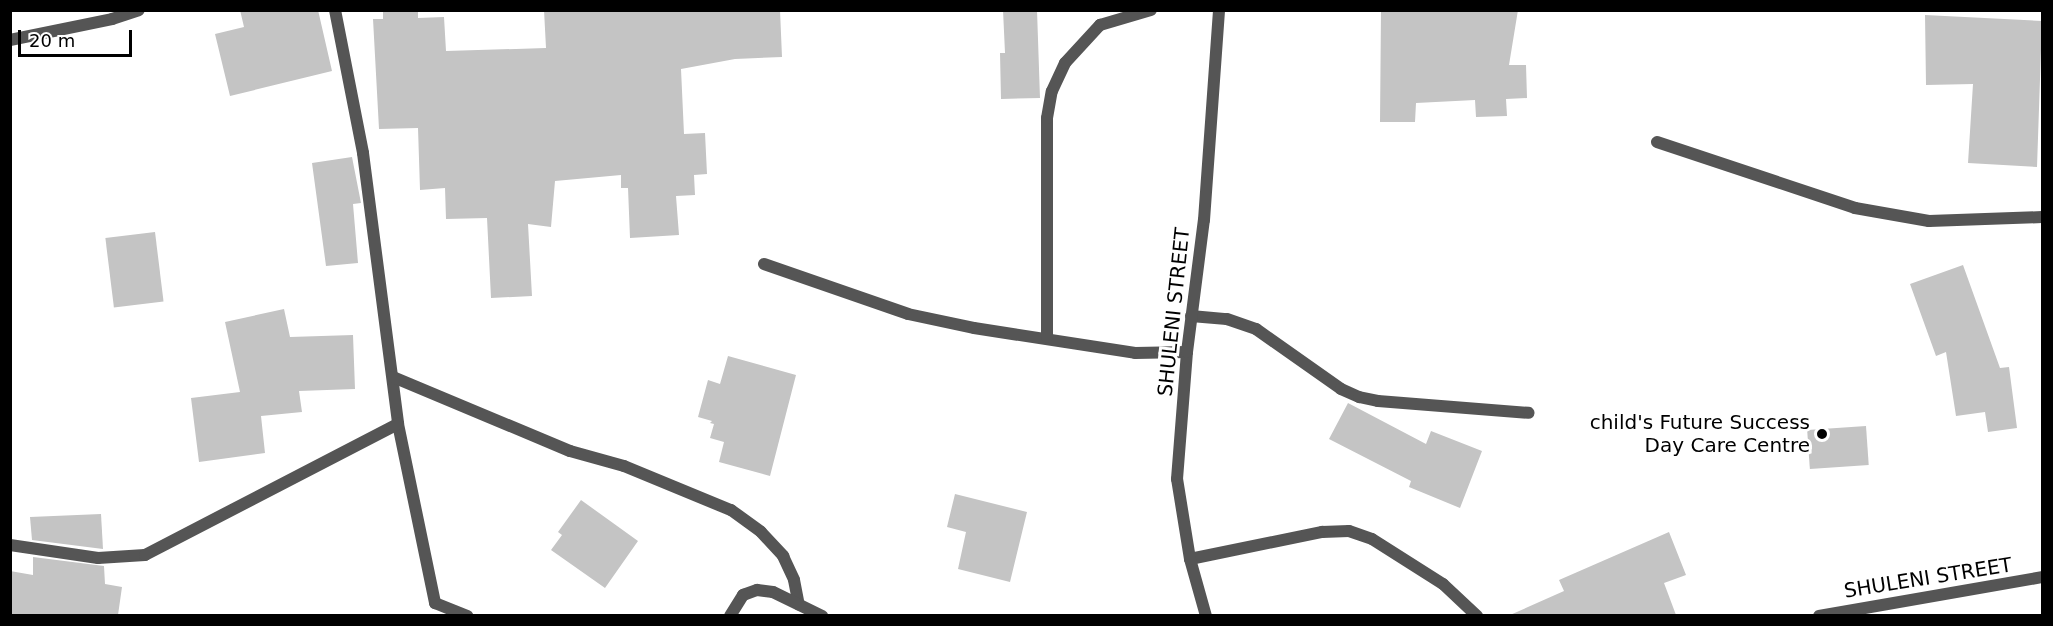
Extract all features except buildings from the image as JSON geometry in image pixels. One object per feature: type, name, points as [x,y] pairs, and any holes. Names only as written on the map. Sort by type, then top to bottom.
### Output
[{"type":"street","points":[[10,40],[112,19],[139,10]]},
{"type":"street","points":[[335,10],[363,153],[398,424],[435,603],[467,615]]},
{"type":"street","points":[[1047,337],[1047,118],[1052,91],[1065,63],[1100,26],[1151,10]]},
{"type":"street","name":"SHULENI STREET","points":[[1206,615],[1190,559],[1177,479],[1187,352],[1204,220],[1219,10]]},
{"type":"street","points":[[1657,142],[1855,208],[1929,221],[2043,217]]},
{"type":"street","points":[[764,264],[908,314],[975,328],[1047,337],[1135,353],[1187,352]]},
{"type":"street","points":[[1191,316],[1227,319],[1256,329],[1341,389],[1359,397],[1529,413]]},
{"type":"street","points":[[393,377],[570,451],[624,466],[731,510],[762,532],[783,556],[794,580],[799,605]]},
{"type":"street","points":[[10,544],[98,558],[145,555],[398,424]]},
{"type":"street","points":[[1190,559],[1322,531],[1349,531],[1372,539],[1443,584],[1478,615]]},
{"type":"street","name":"SHULENI STREET","points":[[1819,615],[2043,577]]},
{"type":"street","points":[[730,615],[743,595],[757,590],[773,592],[822,615]]},
{"type":"place","name":"child's Future Success Day Care Centre","points":[[1822,434]]}]
